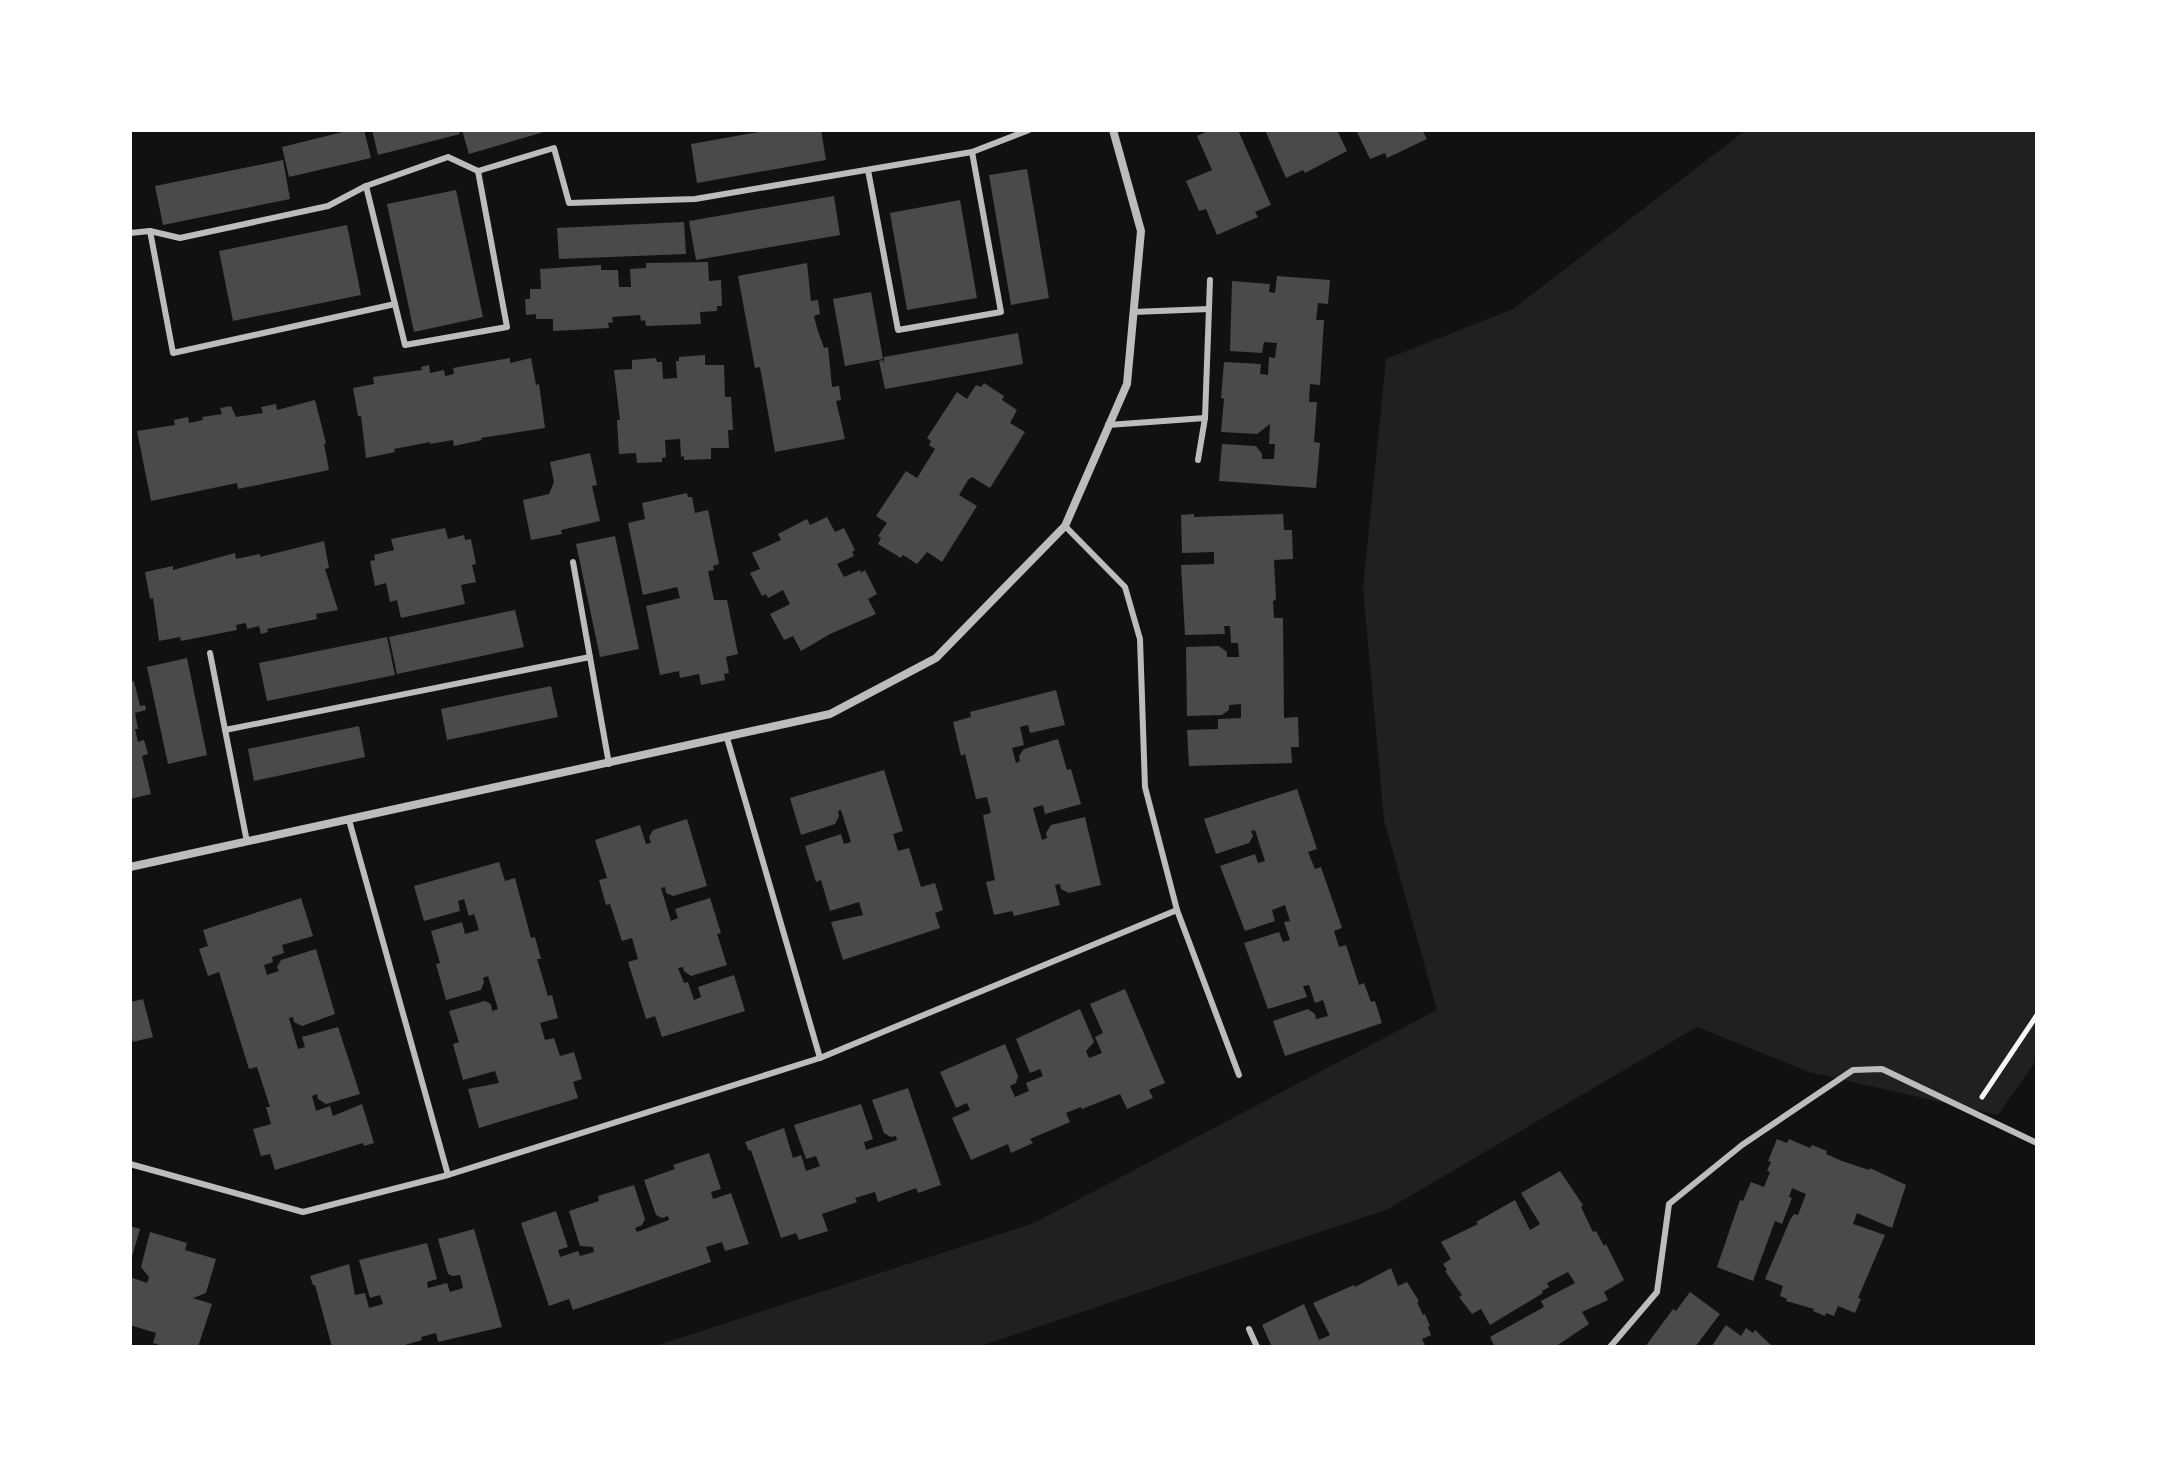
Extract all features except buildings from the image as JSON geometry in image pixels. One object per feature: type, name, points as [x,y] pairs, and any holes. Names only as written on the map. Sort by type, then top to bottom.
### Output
[{"type":"street","points":[[130,867],[830,714],[936,658],[1065,526],[1127,384],[1141,231],[1113,130]]},
{"type":"lane","points":[[130,233],[150,231],[180,238],[328,206],[366,186],[448,157],[478,171],[554,148],[569,203],[695,199],[972,152],[1029,130]]},
{"type":"lane","points":[[868,170],[898,330],[1001,312],[972,152]]},
{"type":"lane","points":[[366,186],[405,345],[507,327],[478,171]]},
{"type":"lane","points":[[150,231],[173,353],[395,304]]},
{"type":"lane","points":[[1198,460],[1205,418],[1210,280]]},
{"type":"lane","points":[[1133,312],[1209,309]]},
{"type":"lane","points":[[1108,425],[1205,418]]},
{"type":"lane","points":[[1065,526],[1125,587],[1140,639],[1145,787],[1177,910],[1239,1075]]},
{"type":"lane","points":[[573,562],[609,764]]},
{"type":"lane","points":[[210,653],[247,842]]},
{"type":"lane","points":[[225,730],[590,657]]},
{"type":"lane","points":[[727,738],[820,1058]]},
{"type":"lane","points":[[349,820],[448,1175]]},
{"type":"lane","points":[[130,1164],[303,1212],[448,1175],[820,1058],[1177,910]]},
{"type":"lane","points":[[1610,1347],[1657,1292],[1669,1204],[1742,1145],[1853,1070],[1882,1069],[2037,1143]]},
{"type":"lane","points":[[1249,1329],[1257,1347]]},
{"type":"path","points":[[1981,1098],[2037,1015]]},
{"type":"shaded area","points":[[1746,130],[2037,130],[2037,1059],[1998,1115],[1809,1072],[1697,1027],[1388,1209],[978,1347],[652,1347],[1034,1223],[1437,1010],[1384,820],[1363,588],[1386,359],[1513,309]]}]
